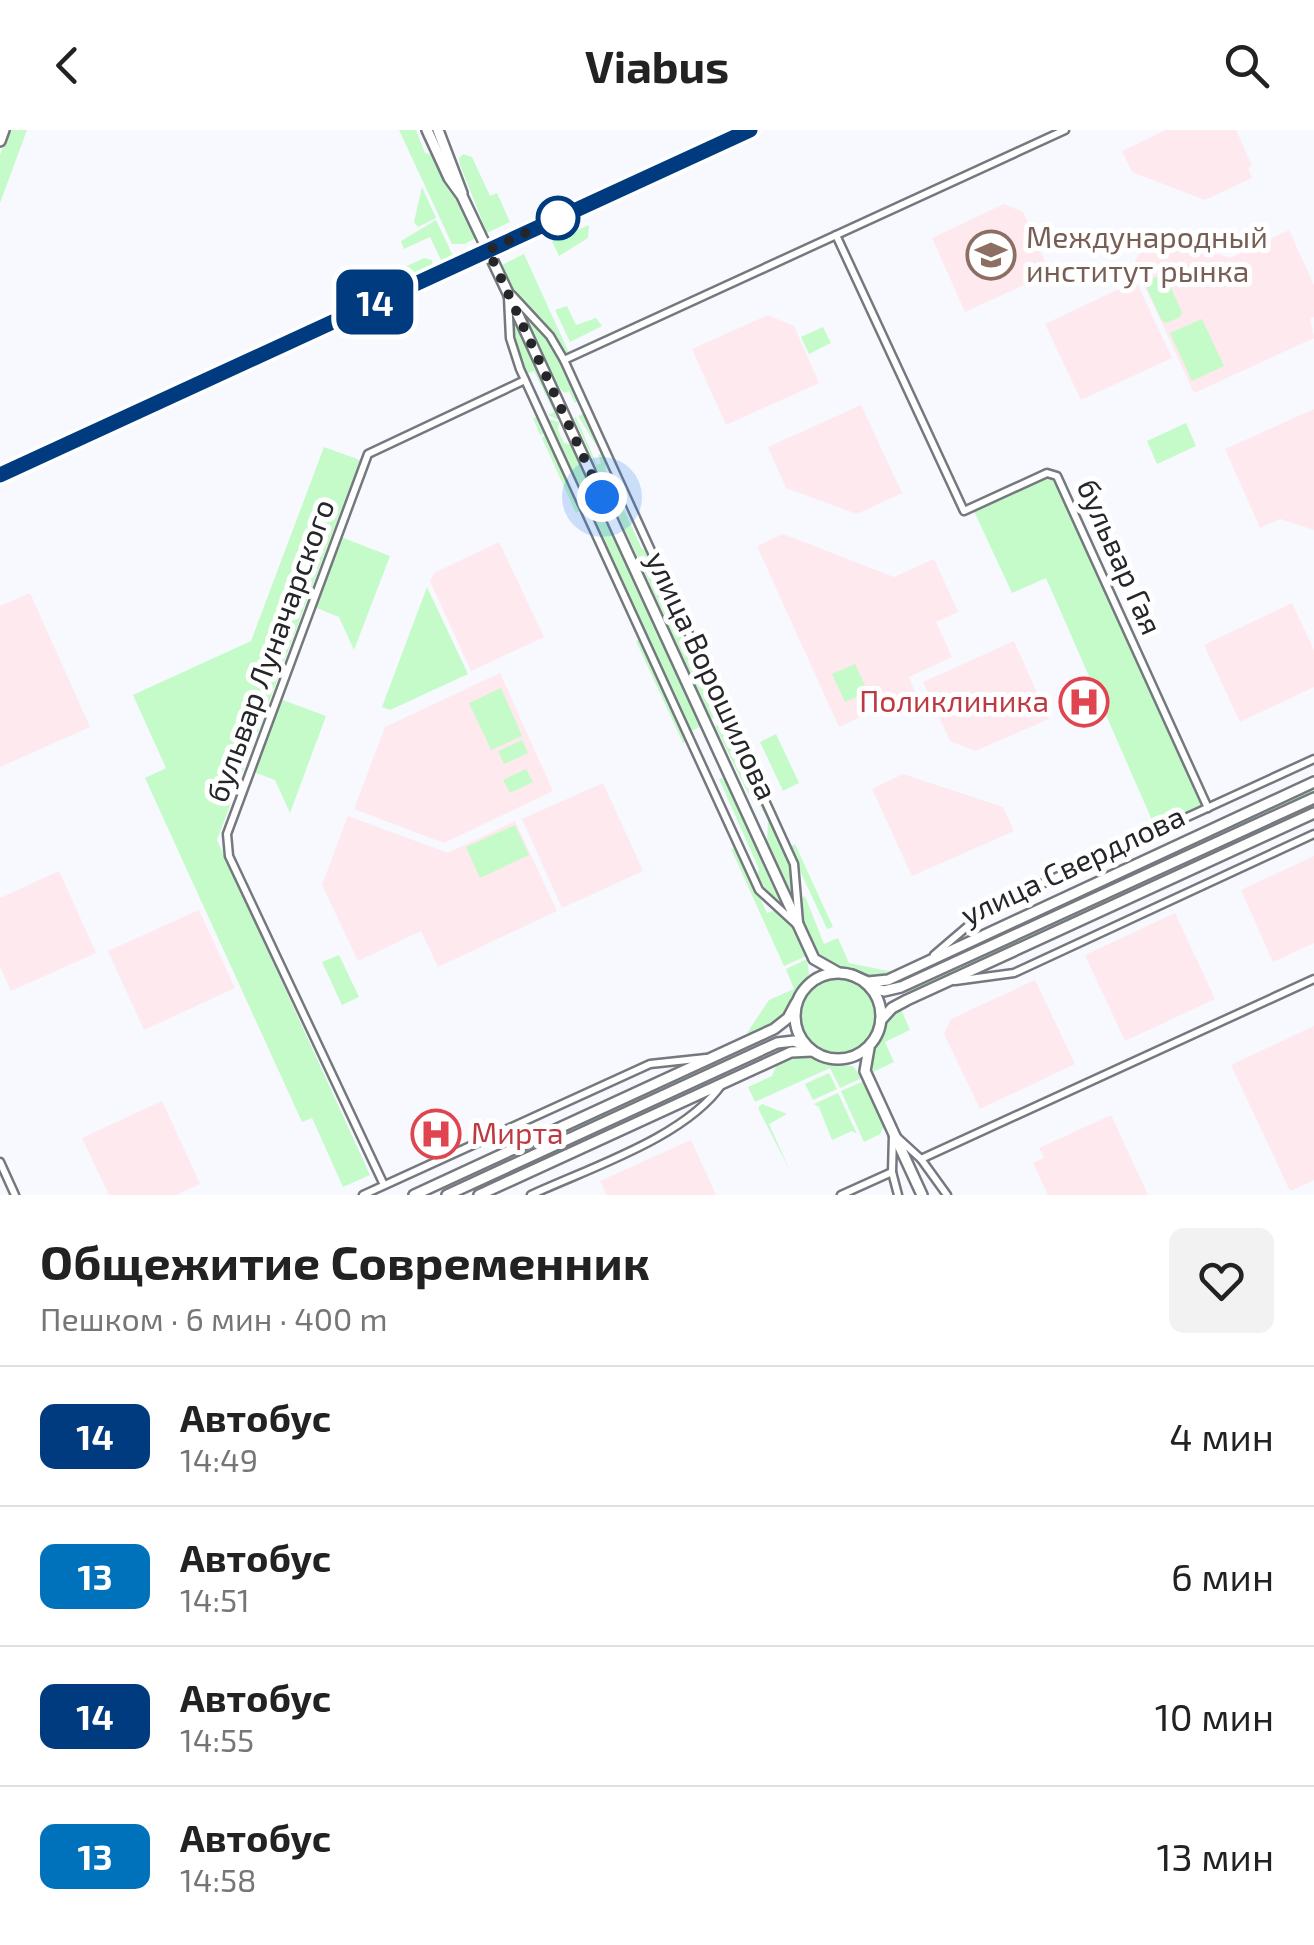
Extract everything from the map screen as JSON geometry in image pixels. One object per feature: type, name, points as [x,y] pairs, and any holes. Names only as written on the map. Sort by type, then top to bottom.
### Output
[{"type":"main road","points":[[0,142],[4,130]]},
{"type":"main road","name":"улица Ворошилова","points":[[426,130],[507,290],[814,960]]},
{"type":"main road","name":"улица Ворошилова","points":[[438,130],[457,173],[462,196]]},
{"type":"main road","points":[[0,475],[750,130]]},
{"type":"main road","name":"улица Свердлова","points":[[852,975],[879,982],[1314,782]]},
{"type":"main road","name":"улица Свердлова","points":[[870,987],[884,991],[901,987],[1314,798]]},
{"type":"main road","name":"улица Свердлова","points":[[881,1020],[892,1008],[944,982],[1314,813]]},
{"type":"main road","points":[[414,1195],[774,1030],[788,1018],[810,978],[814,960],[870,987],[880,1008],[881,1020],[865,1056],[865,1072],[922,1195]]},
{"type":"main road","points":[[804,989],[822,976],[838,972]]},
{"type":"main road","name":"улица Свердлова","points":[[880,1008],[901,987]]},
{"type":"main road","points":[[796,1003],[796,1027],[810,1049]]},
{"type":"main road","points":[[776,1043],[786,1034],[795,1014]]},
{"type":"main road","points":[[447,1195],[776,1043],[794,1040],[865,1072]]},
{"type":"main road","points":[[836,1059],[857,1054],[872,1041]]},
{"type":"main road","points":[[480,1195],[790,1052],[810,1049]]},
{"type":"street","points":[[564,360],[1065,130]]},
{"type":"street","name":"бульвар Гая","points":[[836,235],[964,511],[1048,473],[1057,476],[1208,808]]},
{"type":"street","points":[[507,290],[540,324],[564,360],[794,864],[800,928]]},
{"type":"street","points":[[507,290],[510,338],[525,380],[759,890],[800,928]]},
{"type":"street","name":"бульвар Луначарского","points":[[384,1186],[229,856],[227,834],[368,454],[525,380]]},
{"type":"street","points":[[926,962],[989,908],[1314,759]]},
{"type":"street","points":[[944,982],[1014,972],[1314,834]]},
{"type":"street","points":[[921,1159],[1314,979]]},
{"type":"street","points":[[363,1195],[650,1064],[712,1058]]},
{"type":"street","points":[[531,1195],[675,1129],[722,1084]]},
{"type":"street","points":[[893,1133],[921,1159],[947,1195]]},
{"type":"street","points":[[893,1133],[892,1172],[898,1195]]},
{"type":"street","points":[[0,1162],[15,1195]]},
{"type":"street","points":[[841,1195],[892,1172]]},
{"type":"shaded area","points":[[1166,130],[1236,130],[1252,166],[1248,168],[1252,178],[1205,200],[1132,172],[1122,151]]},
{"type":"shaded area","name":"Международный институт рынка","points":[[1004,204],[1023,212],[1050,273],[965,312],[932,238]]},
{"type":"shaded area","points":[[1289,230],[1314,285],[1314,317],[1310,319],[1314,338],[1194,393],[1134,263],[1153,232],[1230,258]]},
{"type":"shaded area","points":[[1136,281],[1172,358],[1081,400],[1045,324]]},
{"type":"shaded area","points":[[768,315],[794,326],[819,383],[726,425],[692,349]]},
{"type":"shaded area","points":[[861,405],[902,493],[857,514],[786,488],[768,447]]},
{"type":"shaded area","points":[[1314,409],[1314,530],[1280,519],[1260,528],[1225,449]]},
{"type":"shaded area","points":[[783,534],[894,577],[934,559],[958,612],[936,622],[952,657],[909,677],[915,692],[839,727],[757,546]]},
{"type":"shaded area","points":[[499,542],[544,637],[471,671],[430,581],[434,573]]},
{"type":"shaded area","points":[[30,593],[90,727],[0,767],[0,606]]},
{"type":"shaded area","points":[[1292,603],[1314,650],[1314,687],[1240,722],[1204,645]]},
{"type":"shaded area","points":[[1014,641],[1049,719],[975,751],[950,741],[923,682]]},
{"type":"shaded area","points":[[500,673],[553,791],[444,843],[354,809],[385,727]]},
{"type":"shaded area","points":[[903,774],[1003,807],[1014,831],[912,876],[872,789]]},
{"type":"shaded area","points":[[603,783],[643,871],[562,908],[522,819]]},
{"type":"shaded area","points":[[348,816],[448,853],[515,821],[557,911],[438,967],[421,931],[358,961],[322,885]]},
{"type":"shaded area","points":[[1314,856],[1314,943],[1273,962],[1241,890]]},
{"type":"shaded area","points":[[59,871],[96,953],[11,991],[0,967],[0,898]]},
{"type":"shaded area","points":[[199,910],[235,988],[144,1030],[108,951]]},
{"type":"shaded area","points":[[1175,913],[1215,999],[1125,1041],[1085,955]]},
{"type":"shaded area","points":[[1035,980],[1075,1064],[980,1109],[944,1034],[951,1019]]},
{"type":"shaded area","points":[[1314,1026],[1314,1180],[1290,1191],[1231,1065]]},
{"type":"shaded area","points":[[162,1101],[200,1184],[176,1195],[109,1195],[82,1138]]},
{"type":"shaded area","points":[[1111,1115],[1148,1195],[1048,1195],[1033,1163],[1044,1158],[1039,1148]]},
{"type":"shaded area","points":[[691,1140],[716,1195],[607,1195],[600,1181]]},
{"type":"green space","points":[[9,130],[27,130],[0,203],[0,155]]},
{"type":"green space","points":[[399,130],[416,130],[425,153],[433,155],[476,238],[465,244],[452,244]]},
{"type":"green space","points":[[463,154],[472,157],[490,196],[497,193],[510,222],[487,233],[460,165]]},
{"type":"green space","points":[[422,187],[436,218],[418,227],[414,222]]},
{"type":"green space","points":[[436,220],[454,258],[443,264],[430,237],[404,249],[401,241]]},
{"type":"green space","points":[[589,225],[588,238],[559,256],[552,241]]},
{"type":"green space","points":[[524,254],[570,355],[564,353],[550,329],[517,296],[502,265]]},
{"type":"green space","points":[[424,258],[432,260],[433,270],[394,287],[387,284],[389,274]]},
{"type":"green space","points":[[1158,276],[1166,277],[1182,312],[1167,323],[1162,321],[1146,286]]},
{"type":"green space","points":[[567,306],[576,325],[596,318],[602,326],[570,342],[555,310]]},
{"type":"green space","points":[[524,312],[555,348],[579,401],[575,403],[569,391],[564,393],[559,387]]},
{"type":"green space","points":[[513,316],[559,420],[548,415],[554,412],[534,371],[527,374],[516,350]]},
{"type":"green space","points":[[1202,319],[1224,366],[1192,381],[1170,333]]},
{"type":"green space","points":[[823,327],[831,343],[809,354],[801,337]]},
{"type":"green space","points":[[585,413],[642,549],[648,551],[681,620],[677,628],[709,698],[717,699],[723,713],[711,719],[574,418],[597,465],[601,463],[601,453],[578,416]]},
{"type":"green space","points":[[539,417],[582,510],[576,513],[542,438],[545,434],[540,435],[533,418]]},
{"type":"green space","points":[[548,419],[559,422],[564,443],[572,445],[702,726],[691,731]]},
{"type":"green space","points":[[1186,423],[1196,446],[1157,464],[1147,441]]},
{"type":"green space","points":[[324,447],[360,460],[217,840],[370,1175],[343,1187],[312,1118],[302,1122],[145,778],[166,768],[133,695],[251,641]]},
{"type":"green space","points":[[1053,474],[1204,804],[1155,827],[1046,578],[1012,593],[973,509]]},
{"type":"green space","points":[[341,537],[390,556],[354,650],[339,617],[314,607]]},
{"type":"green space","points":[[427,587],[468,674],[390,710],[382,707]]},
{"type":"green space","points":[[641,639],[688,740],[683,743],[636,641]]},
{"type":"green space","points":[[855,664],[868,692],[845,702],[832,674]]},
{"type":"green space","points":[[501,688],[522,736],[491,750],[469,703]]},
{"type":"green space","points":[[280,699],[326,716],[290,813],[275,780],[253,772]]},
{"type":"green space","points":[[727,721],[790,863],[794,903],[767,843],[768,820],[753,793],[749,795],[715,726]]},
{"type":"green space","points":[[776,734],[799,783],[783,791],[760,742]]},
{"type":"green space","points":[[522,740],[528,753],[504,764],[498,751]]},
{"type":"green space","points":[[526,769],[533,782],[510,793],[503,780]]},
{"type":"green space","points":[[719,779],[728,783],[785,908],[757,874],[759,869]]},
{"type":"green space","points":[[1314,792],[1162,862],[1161,859]]},
{"type":"green space","points":[[1314,808],[1168,876],[1167,873]]},
{"type":"green space","points":[[515,825],[529,855],[480,878],[466,847]]},
{"type":"green space","points":[[795,844],[833,927],[827,929],[789,847]]},
{"type":"green space","points":[[737,848],[767,913],[778,909],[792,925],[806,956],[784,966],[731,849]]},
{"type":"green space","points":[[1158,863],[901,981],[900,978]]},
{"type":"green space","points":[[1164,874],[1165,877],[907,995],[906,992]]},
{"type":"green space","points":[[805,896],[824,944],[838,938],[849,963],[893,972],[876,978],[822,961],[802,919],[801,899]]},
{"type":"green space","points":[[339,955],[359,997],[342,1005],[322,962]]},
{"type":"green space","points":[[807,959],[809,974],[786,1012],[771,1026],[747,1033],[769,1000],[794,989],[786,969]]},
{"type":"green space","points":[[839,978],[866,989],[877,1016],[866,1043],[839,1054],[812,1043],[801,1016],[812,989]]},
{"type":"green space","points":[[900,1007],[910,1030],[885,1042],[894,1062],[873,1072],[870,1056],[893,1012]]},
{"type":"green space","points":[[807,1054],[827,1065],[853,1066],[862,1078],[840,1088],[830,1068],[755,1102],[748,1087],[772,1076],[777,1064]]},
{"type":"green space","points":[[718,1061],[720,1065],[507,1162],[506,1159]]},
{"type":"green space","points":[[829,1073],[837,1089],[813,1100],[805,1084]]},
{"type":"green space","points":[[724,1075],[726,1078],[514,1176],[512,1173]]},
{"type":"green space","points":[[864,1081],[884,1126],[880,1134],[864,1142],[841,1091]]},
{"type":"green space","points":[[838,1093],[857,1134],[852,1131],[832,1140],[819,1107],[814,1104]]},
{"type":"green space","points":[[762,1104],[787,1114],[769,1124],[790,1171],[758,1108]]},
{"type":"bus line","name":"14","points":[[0,475],[750,130]]},
{"type":"place","name":"Международный институт рынка","points":[[991,255]]},
{"type":"place","name":"Поликлиника","points":[[1084,702]]},
{"type":"place","name":"Мирта","points":[[436,1134]]},
{"type":"route","points":[[558,218],[488,250],[602,497]]}]
